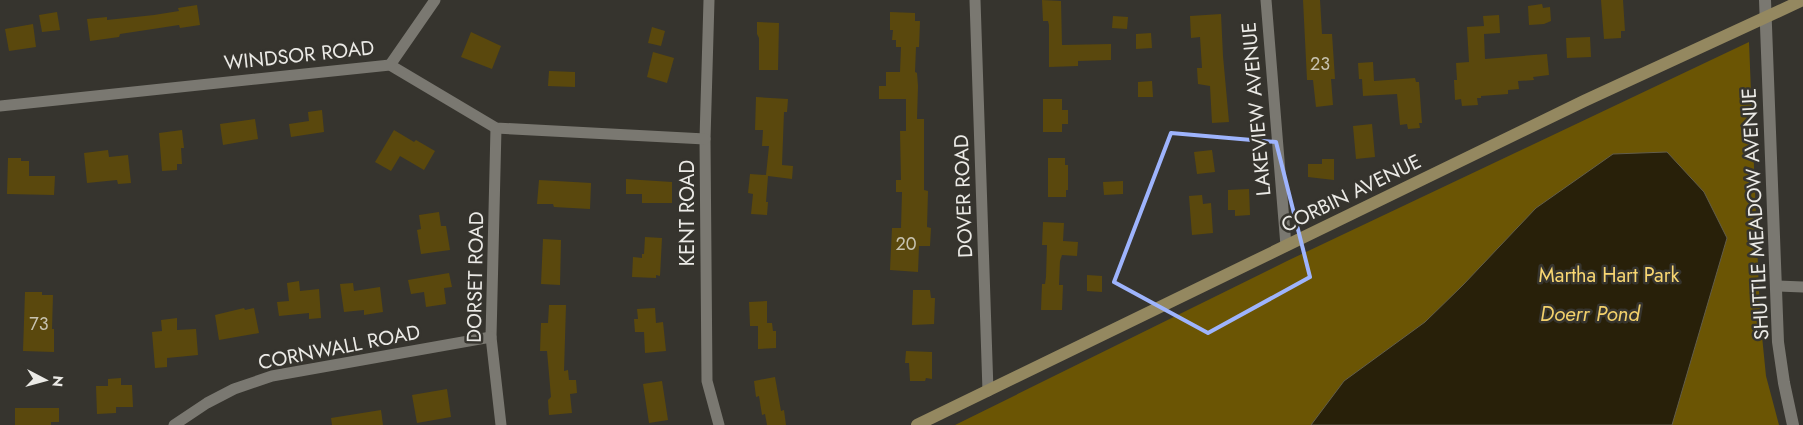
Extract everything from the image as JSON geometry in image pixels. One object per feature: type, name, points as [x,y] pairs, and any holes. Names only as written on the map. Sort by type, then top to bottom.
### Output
[{"type":"main road","name":"CORBIN AVENUE","points":[[917,425],[1584,101],[1803,0]]},
{"type":"street","points":[[390,65],[435,0]]},
{"type":"street","name":"KENT ROAD","points":[[709,0],[705,139],[707,381],[719,425]]},
{"type":"street","name":"DOVER ROAD","points":[[975,0],[988,391]]},
{"type":"street","name":"LAKEVIEW AVENUE","points":[[1266,0],[1286,246]]},
{"type":"street","name":"SHUTTLE MEADOW AVENUE","points":[[1765,0],[1778,342],[1793,425]]},
{"type":"street","name":"WINDSOR ROAD","points":[[0,106],[390,65],[496,128],[705,139]]},
{"type":"street","name":"DORSET ROAD","points":[[496,128],[491,337],[502,425]]},
{"type":"street","points":[[1777,286],[1803,287]]},
{"type":"street","name":"CORNWALL ROAD","points":[[174,425],[234,389],[272,376],[491,337]]},
{"type":"highlighted area","points":[[1171,133],[1276,142],[1310,277],[1208,333],[1114,282]]},
{"type":"green space","name":"Martha Hart Park","points":[[1749,42],[1760,316],[1766,376],[1779,425],[955,425],[1287,261]]},
{"type":"water","name":"Doerr Pond","points":[[1667,152],[1704,192],[1727,238],[1672,425],[1311,425],[1344,381],[1425,322],[1536,208],[1613,154]]},
{"type":"building","points":[[1042,0],[1061,1],[1062,45],[1111,44],[1111,60],[1078,61],[1078,66],[1049,67],[1049,25],[1048,21],[1043,21]]},
{"type":"building","points":[[1303,0],[1320,0],[1322,34],[1332,34],[1335,79],[1331,79],[1333,105],[1316,107],[1313,80],[1307,80]]},
{"type":"building","points":[[1601,0],[1623,0],[1625,31],[1621,31],[1621,38],[1604,39]]},
{"type":"building","points":[[1542,4],[1543,8],[1550,7],[1551,21],[1544,24],[1529,25],[1528,6]]},
{"type":"building","points":[[197,5],[200,25],[180,28],[179,25],[120,34],[119,37],[90,41],[87,19],[107,17],[107,20],[154,15],[179,11],[178,8]]},
{"type":"building","points":[[57,12],[60,30],[42,32],[39,15]]},
{"type":"building","points":[[890,12],[915,13],[915,21],[920,21],[919,47],[916,47],[915,72],[917,73],[918,86],[917,119],[924,119],[924,190],[928,191],[927,227],[931,228],[930,246],[919,246],[918,272],[890,270],[892,228],[901,228],[902,192],[896,192],[896,180],[901,180],[900,131],[906,131],[906,99],[879,99],[879,86],[886,86],[886,72],[900,72],[901,47],[896,47],[896,40],[892,40],[893,30],[890,30]]},
{"type":"building","points":[[1221,14],[1229,122],[1212,123],[1210,86],[1198,84],[1197,68],[1202,68],[1200,37],[1191,38],[1190,16]]},
{"type":"building","points":[[1499,15],[1500,33],[1484,34],[1485,59],[1547,54],[1549,75],[1533,77],[1534,80],[1518,81],[1519,89],[1508,90],[1508,94],[1481,96],[1481,98],[1477,98],[1478,105],[1462,106],[1461,99],[1455,100],[1454,80],[1457,80],[1456,63],[1469,62],[1467,27],[1484,26],[1483,16]]},
{"type":"building","points":[[1113,16],[1128,17],[1127,29],[1112,28]]},
{"type":"building","points":[[757,22],[779,23],[778,70],[759,70]]},
{"type":"building","points":[[33,24],[36,47],[9,51],[5,29]]},
{"type":"building","points":[[652,27],[665,31],[661,46],[648,43]]},
{"type":"building","points":[[471,32],[501,46],[492,69],[461,57]]},
{"type":"building","points":[[1151,33],[1152,48],[1136,49],[1136,34]]},
{"type":"building","points":[[1590,37],[1591,57],[1567,58],[1566,38]]},
{"type":"building","points":[[653,52],[674,58],[667,83],[647,77]]},
{"type":"building","points":[[1373,62],[1374,81],[1415,78],[1416,82],[1419,82],[1422,123],[1419,123],[1420,128],[1408,129],[1407,124],[1400,125],[1397,94],[1363,96],[1362,79],[1359,79],[1358,63]]},
{"type":"building","points":[[549,71],[575,72],[575,87],[548,86]]},
{"type":"building","points":[[1152,81],[1153,97],[1138,97],[1138,82]]},
{"type":"building","points":[[756,97],[788,99],[787,112],[784,112],[782,165],[793,166],[792,179],[768,176],[767,215],[751,214],[753,194],[748,193],[750,174],[766,175],[769,146],[762,146],[763,130],[755,130]]},
{"type":"building","points":[[1043,99],[1062,99],[1062,110],[1068,110],[1068,124],[1062,124],[1062,132],[1043,132]]},
{"type":"building","points":[[322,110],[324,132],[291,137],[289,124],[309,121],[308,112]]},
{"type":"building","points":[[255,119],[258,139],[223,145],[220,124]]},
{"type":"building","points":[[1372,124],[1375,157],[1356,159],[1353,126]]},
{"type":"building","points":[[182,130],[184,148],[181,148],[182,164],[177,164],[177,170],[162,171],[159,133]]},
{"type":"building","points":[[394,130],[414,142],[416,140],[435,151],[424,170],[400,156],[391,171],[375,162]]},
{"type":"building","points":[[108,150],[109,157],[128,155],[131,183],[118,184],[117,180],[87,183],[84,153]]},
{"type":"building","points":[[1212,150],[1215,172],[1197,174],[1194,152]]},
{"type":"building","points":[[8,158],[21,158],[21,161],[29,161],[29,176],[55,176],[54,195],[7,194]]},
{"type":"building","points":[[1048,158],[1065,158],[1065,165],[1068,165],[1068,190],[1066,190],[1066,197],[1048,197]]},
{"type":"building","points":[[1322,159],[1334,159],[1334,180],[1308,177],[1308,164],[1322,164]]},
{"type":"building","points":[[626,179],[672,182],[672,203],[642,203],[642,194],[626,194]]},
{"type":"building","points":[[539,180],[591,183],[590,209],[554,207],[553,204],[537,204]]},
{"type":"building","points":[[1123,181],[1123,194],[1104,195],[1103,182]]},
{"type":"building","points":[[1249,189],[1250,215],[1235,216],[1235,210],[1228,210],[1228,190]]},
{"type":"building","points":[[1202,195],[1203,204],[1211,203],[1213,233],[1192,235],[1189,196]]},
{"type":"building","points":[[439,212],[441,226],[446,226],[450,250],[421,254],[417,230],[421,229],[419,215]]},
{"type":"building","points":[[1043,222],[1064,223],[1063,241],[1078,242],[1077,256],[1062,255],[1060,261],[1059,285],[1063,285],[1062,310],[1041,310],[1042,284],[1045,284],[1046,277],[1047,245],[1042,245]]},
{"type":"building","points":[[645,237],[662,238],[660,276],[656,275],[656,278],[632,277],[633,257],[642,258]]},
{"type":"building","points":[[543,239],[561,240],[560,285],[541,284]]},
{"type":"building","points":[[449,273],[452,287],[444,288],[446,304],[426,307],[424,292],[411,294],[408,280]]},
{"type":"building","points":[[1087,275],[1102,276],[1102,292],[1087,291]]},
{"type":"building","points":[[299,281],[300,291],[319,289],[321,318],[309,319],[309,313],[279,316],[277,302],[289,301],[287,283]]},
{"type":"building","points":[[353,283],[354,291],[380,287],[383,312],[364,315],[364,310],[344,312],[340,284]]},
{"type":"building","points":[[913,290],[930,290],[931,298],[935,298],[934,324],[912,325]]},
{"type":"building","points":[[25,292],[42,292],[42,295],[53,295],[52,329],[54,329],[54,352],[23,351]]},
{"type":"building","points":[[767,301],[767,323],[772,323],[773,331],[776,331],[776,348],[758,349],[758,326],[750,326],[749,302]]},
{"type":"building","points":[[549,305],[566,305],[564,371],[568,370],[569,380],[576,380],[577,393],[570,394],[572,413],[549,415],[548,400],[551,397],[547,351],[540,351],[541,323],[548,323]]},
{"type":"building","points":[[244,308],[245,310],[254,308],[259,333],[219,340],[215,315]]},
{"type":"building","points":[[655,308],[656,323],[663,322],[666,351],[645,353],[644,332],[635,332],[634,319],[638,319],[637,309]]},
{"type":"building","points":[[177,318],[177,330],[196,329],[198,355],[167,358],[167,367],[155,368],[152,332],[162,331],[161,320]]},
{"type":"building","points":[[906,351],[932,352],[932,379],[926,378],[925,381],[910,381],[909,363],[905,363]]},
{"type":"building","points":[[775,377],[781,411],[784,410],[786,425],[767,425],[765,414],[762,415],[759,396],[756,397],[754,381]]},
{"type":"building","points":[[121,378],[121,385],[132,385],[133,407],[116,407],[116,413],[97,414],[96,386],[108,386],[108,379]]},
{"type":"building","points":[[662,381],[668,420],[649,423],[643,384]]},
{"type":"building","points":[[447,389],[451,417],[417,423],[412,395]]},
{"type":"building","points":[[15,408],[59,408],[59,422],[51,422],[51,425],[15,425]]},
{"type":"building","points":[[381,410],[383,425],[332,425],[331,418]]}]
